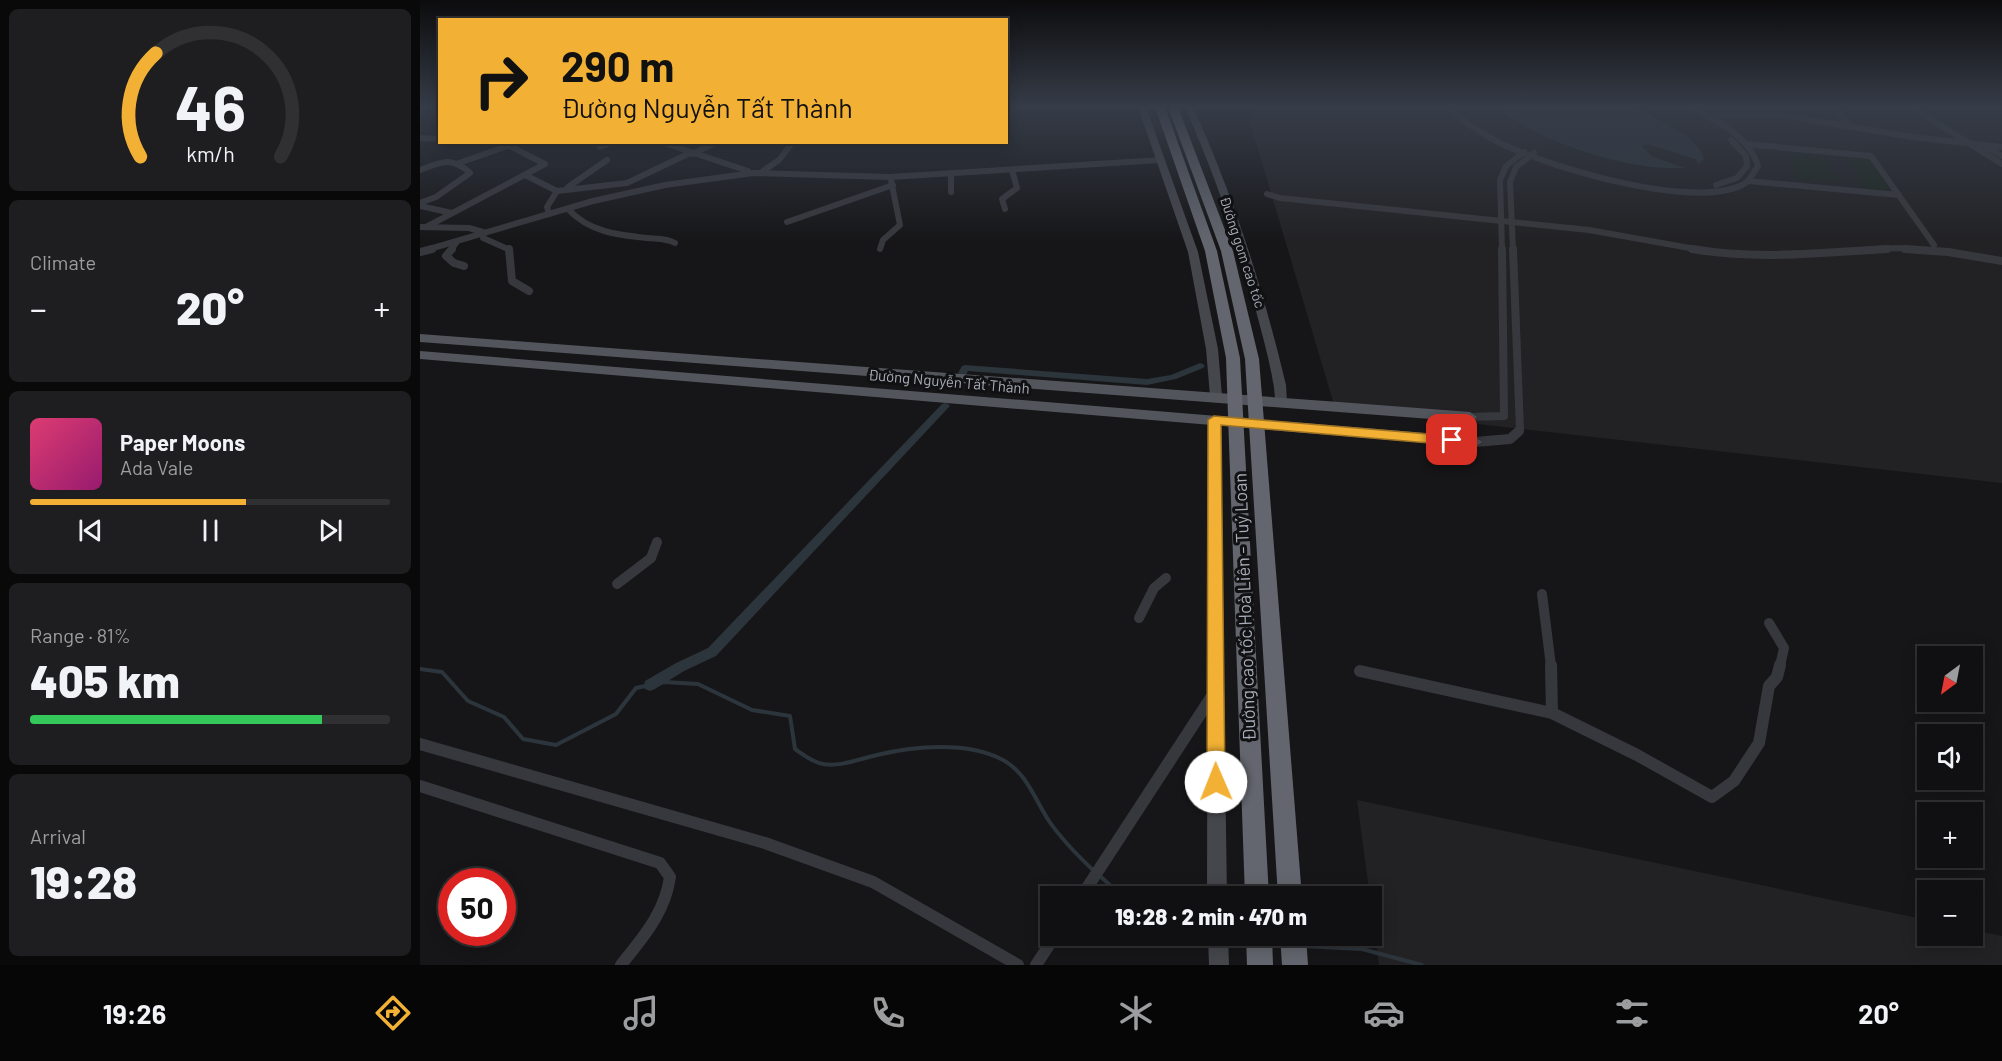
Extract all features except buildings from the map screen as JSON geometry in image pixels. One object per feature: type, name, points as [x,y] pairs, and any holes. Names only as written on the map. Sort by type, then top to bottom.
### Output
[{"type":"highway","name":"Đường cao tốc Hoà Liên - Tuý Loan","points":[[1176,152],[1211,251],[1233,358],[1257,886]]},
{"type":"highway","name":"Đường cao tốc Hoà Liên - Tuý Loan","points":[[1190,152],[1227,251],[1252,359],[1289,886]]},
{"type":"highway","points":[[1259,946],[1260,964]]},
{"type":"highway","points":[[1294,946],[1295,963]]},
{"type":"main road","points":[[1158,152],[1193,252],[1212,348],[1216,396]]},
{"type":"main road","name":"Đường gom cao tốc","points":[[1210,152],[1246,252],[1280,385],[1281,402]]},
{"type":"main road","name":"Đường Nguyễn Tất Thành","points":[[420,338],[889,375],[1216,396],[1470,417]]},
{"type":"main road","name":"Đường Nguyễn Tất Thành","points":[[420,355],[879,391],[1475,442]]},
{"type":"main road","points":[[639,373],[654,357]]},
{"type":"main road","points":[[879,391],[889,375]]},
{"type":"main road","points":[[1214,420],[1217,886]]},
{"type":"main road","points":[[1218,946],[1219,965]]},
{"type":"street","points":[[420,170],[438,161],[459,163],[490,152]]},
{"type":"street","points":[[423,227],[544,164],[523,152]]},
{"type":"street","points":[[686,152],[757,172],[772,166],[785,152]]},
{"type":"street","points":[[568,187],[602,187],[627,183],[695,152]]},
{"type":"street","points":[[1470,417],[1498,418],[1504,416],[1504,319],[1500,218],[1501,174],[1508,163],[1529,153],[1592,171],[1667,186],[1705,186],[1733,180],[1745,171],[1748,162],[1743,152]]},
{"type":"street","points":[[1748,181],[1756,173],[1758,163],[1753,152]]},
{"type":"street","points":[[1830,152],[1871,156],[1934,245]]},
{"type":"street","points":[[1987,152],[2002,164]]},
{"type":"street","points":[[1529,153],[1603,178],[1671,191],[1713,191],[1748,181],[1899,195]]},
{"type":"street","points":[[1475,442],[1510,439],[1520,430],[1511,176],[1529,153]]},
{"type":"street","points":[[549,214],[547,207],[557,191],[568,187],[606,160]]},
{"type":"street","points":[[420,252],[567,209],[665,185],[757,172],[890,177],[1161,160]]},
{"type":"street","points":[[420,205],[436,197],[470,173],[459,163]]},
{"type":"street","points":[[1005,209],[1002,199],[1017,188],[1012,170]]},
{"type":"street","points":[[951,173],[951,192]]},
{"type":"street","points":[[525,175],[557,191]]},
{"type":"street","points":[[880,249],[883,240],[900,225],[890,177]]},
{"type":"street","points":[[787,222],[893,185]]},
{"type":"street","points":[[1500,218],[1267,194],[1280,198],[1500,218],[1511,219],[1601,226],[1725,250],[1776,250],[1874,243],[1934,245],[2002,256]]},
{"type":"street","points":[[420,205],[452,213]]},
{"type":"street","points":[[567,209],[583,222],[610,233],[664,238],[675,243]]},
{"type":"street","points":[[1511,219],[1605,232],[1684,249],[1728,255],[1770,256],[1897,248],[1948,252],[2002,261]]},
{"type":"street","points":[[423,227],[469,228],[485,233]]},
{"type":"street","points":[[485,233],[483,238],[510,249],[512,281],[529,291]]},
{"type":"street","points":[[458,241],[446,256],[454,263],[464,266]]},
{"type":"street","points":[[616,584],[651,558],[657,542]]},
{"type":"street","points":[[1139,618],[1154,588],[1166,578]]},
{"type":"street","points":[[1542,594],[1545,637],[1551,666],[1552,713]]},
{"type":"street","points":[[1360,671],[1552,713],[1637,755],[1707,797],[1717,796],[1734,782],[1759,743],[1769,686],[1777,677],[1784,648],[1768,623]]},
{"type":"street","points":[[1088,886],[1215,690]]},
{"type":"street","points":[[420,744],[765,843],[873,882],[1018,965]]},
{"type":"street","points":[[420,786],[660,863],[670,877],[669,894],[659,916],[621,965]]},
{"type":"street","points":[[1036,965],[1048,946]]},
{"type":"shaded area","points":[[1259,152],[2002,152],[2002,483],[1335,408]]},
{"type":"shaded area","points":[[1586,152],[1648,152],[1652,156],[1685,168],[1662,168],[1611,160]]},
{"type":"shaded area","points":[[1673,152],[1701,152],[1704,159],[1699,164],[1695,159]]},
{"type":"shaded area","points":[[1784,153],[1824,157],[1840,183],[1798,179]]},
{"type":"shaded area","points":[[1844,156],[1870,159],[1892,192],[1866,190]]},
{"type":"shaded area","points":[[1357,800],[1917,918],[1917,946],[1983,946],[1983,932],[2002,936],[2002,965],[1379,965],[1376,946],[1382,946],[1382,886],[1368,886]]},
{"type":"waterway","points":[[963,373],[965,368],[1147,382],[1173,377],[1200,366]]},
{"type":"waterway","points":[[650,685],[712,652],[945,406]]},
{"type":"waterway","points":[[420,669],[442,672],[468,701],[504,717],[523,739],[556,745],[616,714],[636,688],[664,682],[698,684],[752,710],[790,716],[795,749],[823,764],[843,764],[907,749],[958,748],[989,754],[1003,760],[1018,772],[1054,828],[1070,848],[1095,872]]},
{"type":"waterway","points":[[1100,876],[1111,886]]},
{"type":"waterway","points":[[1303,946],[1362,949],[1422,965]]},
{"type":"route","points":[[1216,782],[1214,420],[1452,440]]}]
